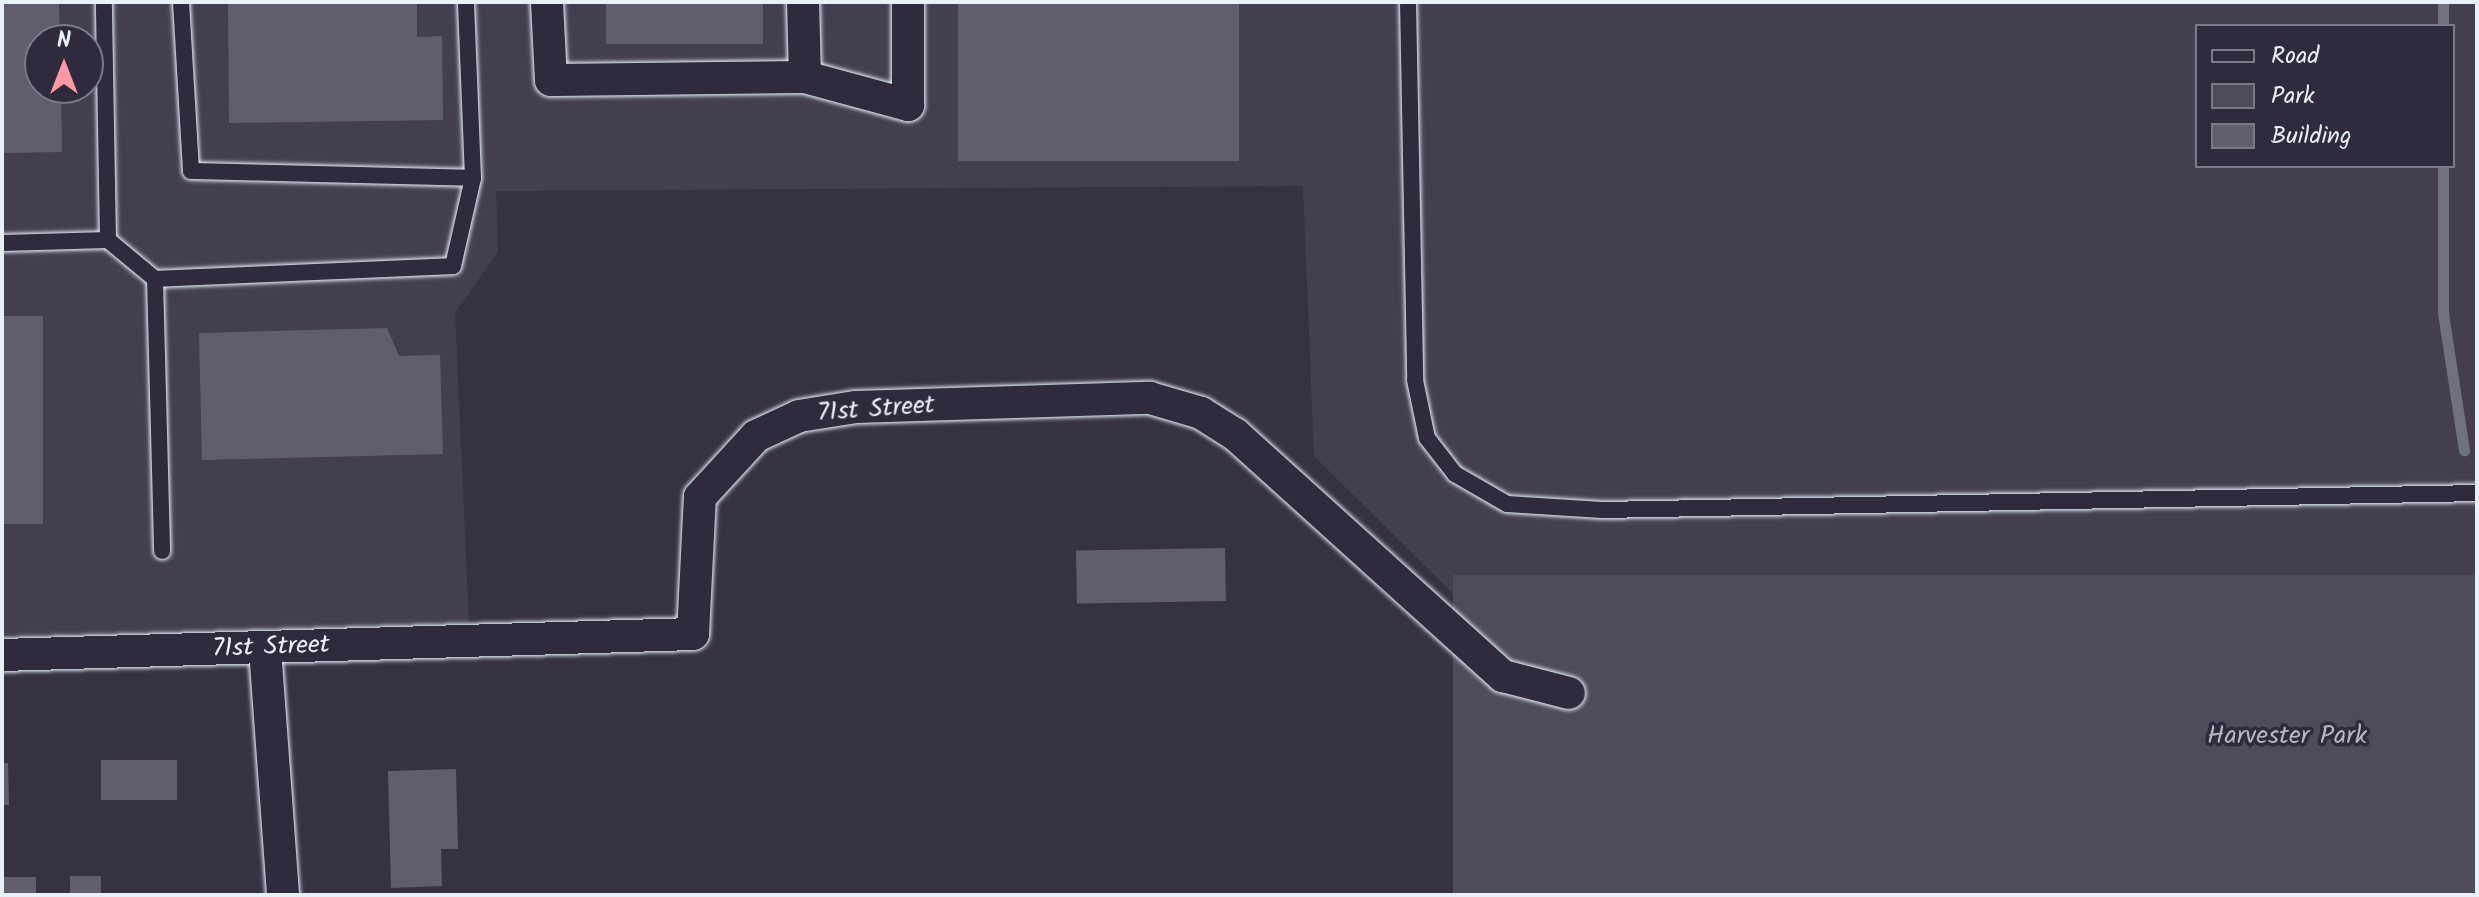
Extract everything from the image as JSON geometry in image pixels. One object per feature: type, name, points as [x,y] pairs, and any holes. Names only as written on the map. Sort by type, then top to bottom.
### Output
[{"type":"street","points":[[547,2],[551,80],[805,77],[908,105],[908,2]]},
{"type":"street","points":[[803,2],[805,77]]},
{"type":"street","name":"71st Street","points":[[2,655],[693,634],[700,497],[756,436],[799,416],[856,407],[1150,398],[1201,413],[1236,435],[1503,676],[1569,693]]},
{"type":"street","points":[[265,649],[283,895]]},
{"type":"lane","points":[[104,2],[108,240]]},
{"type":"lane","points":[[181,2],[191,171],[473,178]]},
{"type":"lane","points":[[2,243],[108,240],[155,279],[453,266],[473,178],[466,2]]},
{"type":"lane","points":[[1408,2],[1415,380],[1427,438],[1455,474],[1507,504],[1602,510],[2477,493]]},
{"type":"lane","points":[[155,279],[162,551]]},
{"type":"shaded area","points":[[2,2],[2477,2],[2477,575],[1453,594],[1314,456],[1303,186],[496,191],[498,252],[455,313],[469,623],[2,635]]},
{"type":"green space","name":"Harvester Park","points":[[1453,575],[2477,575],[2477,895],[1453,895]]},
{"type":"building","points":[[2,2],[59,2],[60,24],[24,24],[24,104],[61,104],[62,152],[2,153]]},
{"type":"building","points":[[228,2],[417,2],[417,37],[442,36],[443,120],[229,123]]},
{"type":"building","points":[[606,2],[763,2],[763,44],[606,44]]},
{"type":"building","points":[[958,2],[1239,2],[1239,161],[958,161]]},
{"type":"building","points":[[2,316],[43,316],[43,524],[2,524]]},
{"type":"building","points":[[387,328],[399,356],[440,355],[443,454],[202,460],[199,333]]},
{"type":"building","points":[[1225,548],[1226,601],[1077,604],[1076,551]]},
{"type":"building","points":[[101,760],[177,760],[177,800],[101,800]]},
{"type":"building","points":[[2,763],[8,763],[9,805],[2,805]]},
{"type":"building","points":[[456,769],[458,849],[441,849],[442,886],[391,888],[388,771]]},
{"type":"building","points":[[70,876],[101,876],[101,895],[70,895]]},
{"type":"building","points":[[2,877],[36,877],[36,895],[2,895]]},
{"type":"waterway","points":[[2443,2],[2443,24]]},
{"type":"waterway","points":[[2443,168],[2443,313],[2464,450]]}]
